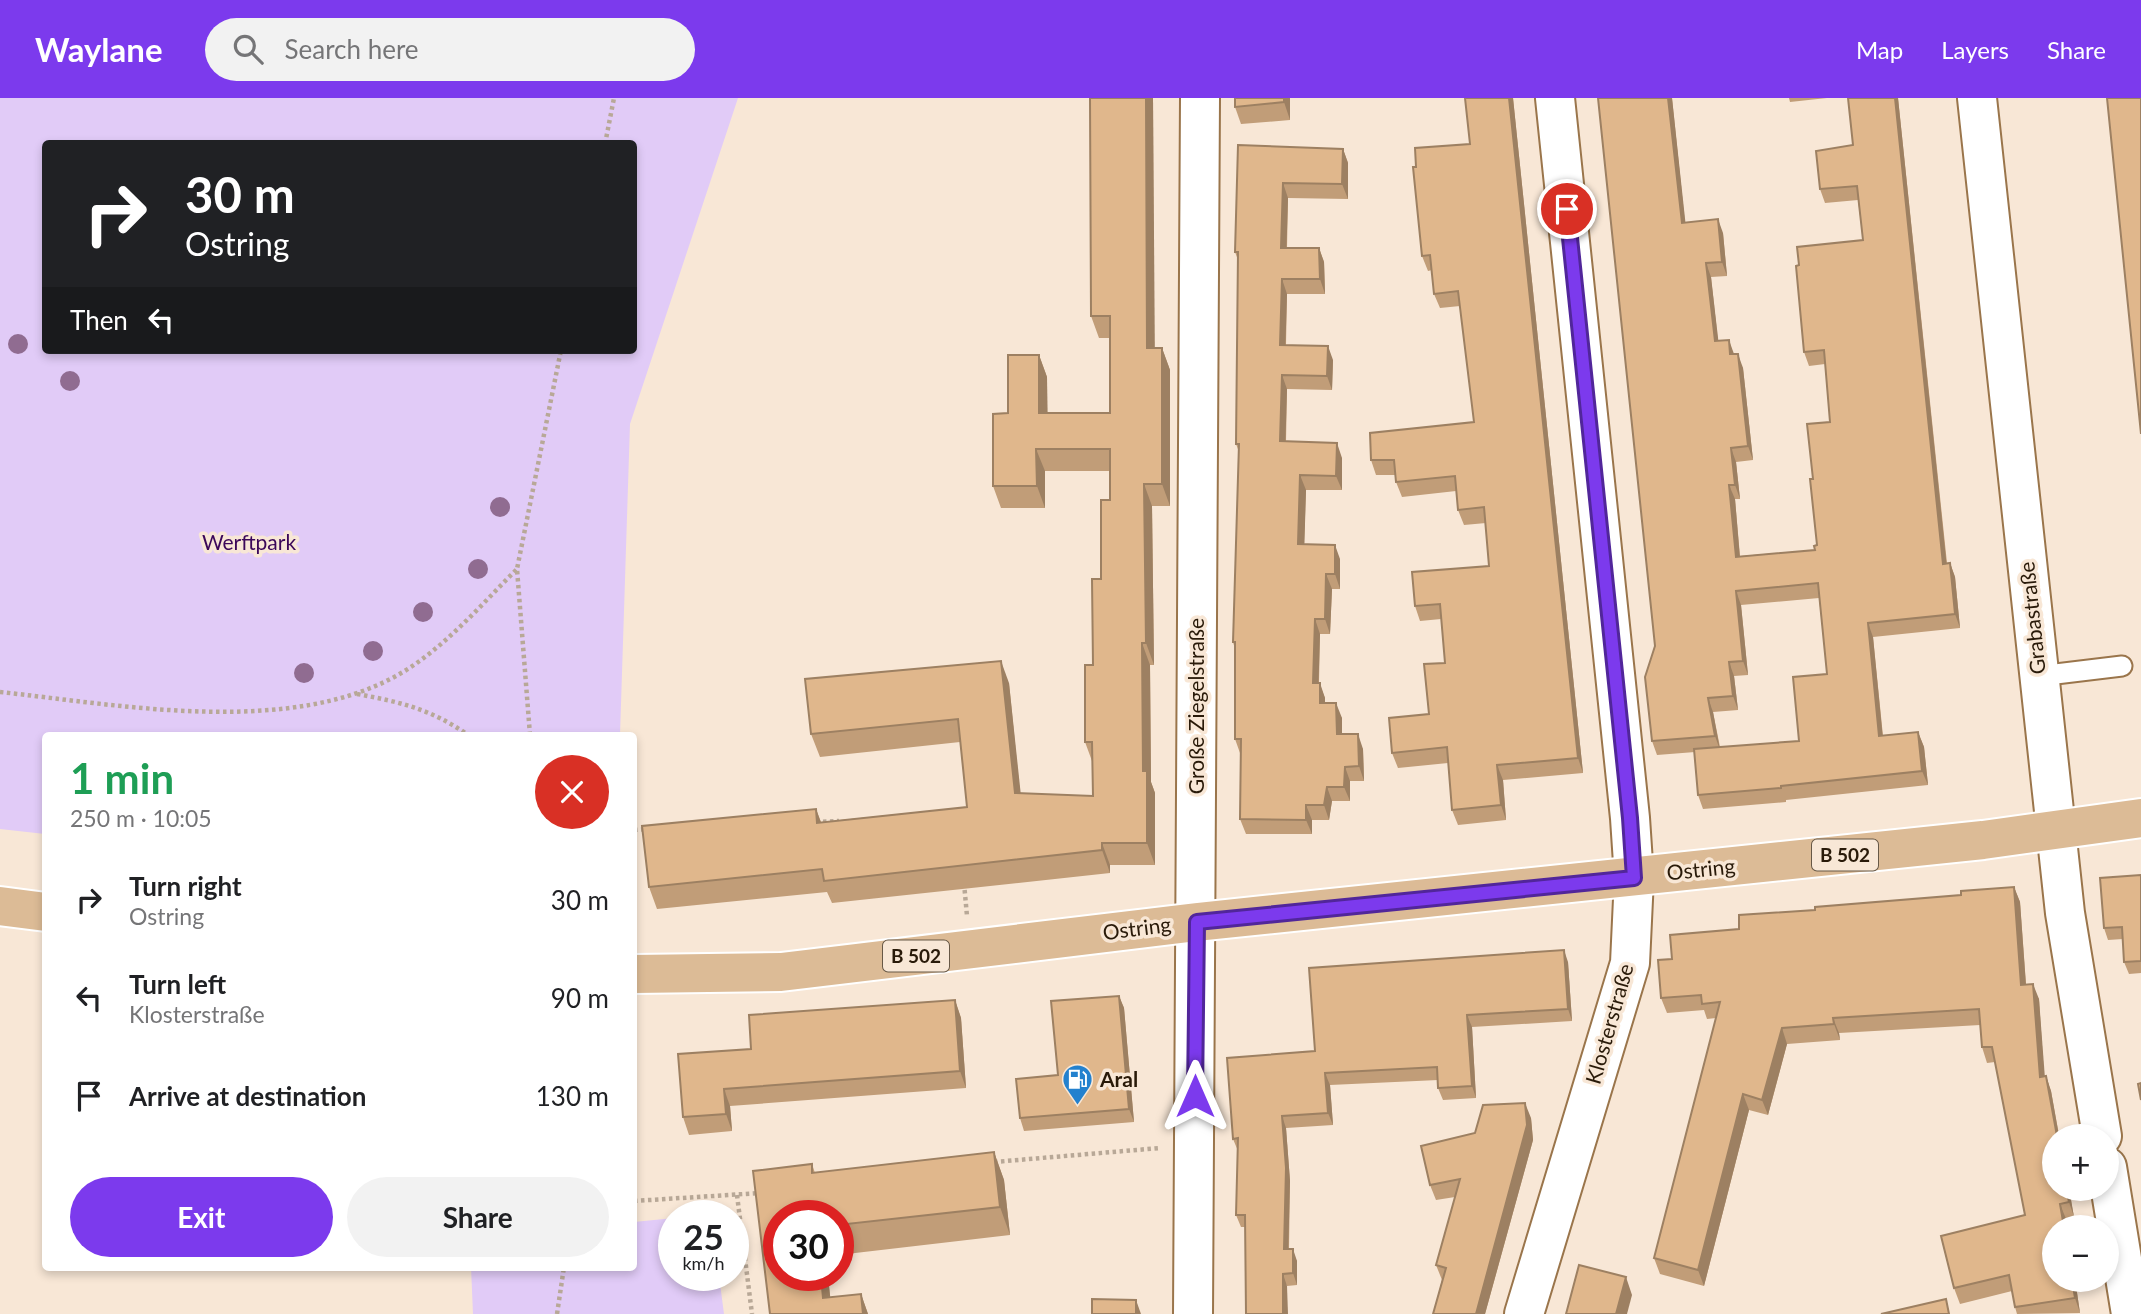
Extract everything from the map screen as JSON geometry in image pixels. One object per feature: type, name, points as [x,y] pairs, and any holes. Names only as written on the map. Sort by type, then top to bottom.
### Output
[{"type":"main road","name":"Ostring","points":[[637,974],[781,972],[1197,922],[1634,878],[2141,818]]},
{"type":"main road","points":[[0,906],[42,911]]},
{"type":"street","name":"Große Ziegelstraße","points":[[1193,1314],[1200,98]]},
{"type":"street","name":"Klosterstraße","points":[[1524,1314],[1629,963],[1634,878],[1555,98]]},
{"type":"street","name":"Grabastraße","points":[[1977,98],[2055,830],[2065,913],[2100,1124]]},
{"type":"street","points":[[2113,1201],[2131,1314]]},
{"type":"lane","points":[[2039,676],[2122,666]]},
{"type":"path","points":[[606,140],[614,98]]},
{"type":"path","points":[[530,732],[517,569],[560,354]]},
{"type":"path","points":[[0,692],[184,712],[281,710],[356,694],[402,673],[441,644],[517,569]]},
{"type":"path","points":[[356,694],[407,703],[453,724],[464,732]]},
{"type":"path","points":[[809,822],[850,820]]},
{"type":"path","points":[[637,830],[661,829]]},
{"type":"path","points":[[964,883],[970,950]]},
{"type":"path","points":[[991,1163],[1195,1145]]},
{"type":"path","points":[[637,1201],[772,1192]]},
{"type":"path","points":[[737,1195],[752,1314]]},
{"type":"path","points":[[557,1314],[563,1271]]},
{"type":"green space","name":"Werftpark","points":[[0,98],[738,98],[630,424],[620,732],[42,732],[42,834],[0,829]]},
{"type":"green space","points":[[658,1220],[658,1291],[721,1291],[724,1314],[473,1314],[471,1271],[637,1271],[637,1222]]},
{"type":"building","points":[[1090,98],[1146,98],[1147,348],[1162,348],[1162,484],[1144,484],[1146,643],[1142,643],[1143,771],[1147,771],[1147,843],[1102,843],[1102,850],[824,881],[822,869],[649,887],[642,826],[816,809],[817,823],[967,807],[958,719],[811,734],[805,679],[1001,661],[1015,793],[1093,796],[1092,742],[1085,742],[1085,665],[1093,665],[1092,579],[1101,579],[1101,500],[1110,500],[1110,449],[1036,449],[1037,486],[993,486],[993,414],[1008,413],[1008,355],[1039,355],[1039,413],[1110,413],[1110,316],[1091,316]]},
{"type":"building","points":[[1235,98],[1284,98],[1284,102],[1235,107]]},
{"type":"building","points":[[1465,98],[1509,98],[1578,758],[1497,765],[1501,805],[1452,810],[1447,747],[1392,753],[1389,718],[1429,714],[1424,664],[1445,663],[1440,604],[1415,606],[1412,572],[1489,566],[1484,507],[1458,510],[1455,476],[1396,482],[1394,460],[1371,460],[1370,433],[1474,422],[1458,291],[1434,294],[1430,255],[1422,256],[1413,167],[1416,167],[1415,148],[1470,144]]},
{"type":"building","points":[[1598,98],[1668,98],[1682,223],[1718,219],[1722,262],[1706,263],[1715,341],[1729,340],[1730,354],[1738,354],[1748,446],[1731,448],[1735,485],[1729,485],[1736,557],[1815,550],[1814,546],[1817,545],[1807,424],[1830,422],[1824,350],[1804,352],[1796,266],[1799,265],[1797,247],[1863,240],[1857,186],[1820,189],[1816,151],[1853,145],[1848,98],[1895,98],[1943,564],[1950,563],[1955,614],[1868,623],[1879,736],[1918,732],[1922,771],[1698,795],[1694,749],[1799,741],[1793,677],[1827,674],[1818,583],[1736,591],[1743,661],[1729,662],[1733,696],[1708,698],[1715,736],[1652,741],[1645,677],[1655,646]]},
{"type":"building","points":[[2107,98],[2141,98],[2141,434]]},
{"type":"building","points":[[1238,145],[1343,149],[1342,184],[1283,183],[1281,248],[1319,248],[1320,279],[1282,279],[1280,345],[1328,346],[1327,376],[1282,375],[1280,441],[1337,443],[1336,476],[1300,475],[1298,544],[1335,545],[1335,574],[1326,574],[1325,619],[1315,619],[1313,683],[1320,683],[1320,703],[1336,703],[1337,734],[1358,734],[1359,766],[1345,767],[1344,787],[1327,787],[1324,805],[1306,805],[1306,820],[1240,819],[1241,739],[1235,739],[1233,642],[1239,444],[1236,444],[1238,252],[1235,252]]},
{"type":"building","points":[[2141,875],[2141,961],[2124,962],[2122,927],[2104,928],[2100,878]]},
{"type":"building","points":[[2014,887],[2021,985],[2033,984],[2040,1077],[2046,1076],[2055,1124],[2042,1124],[2042,1201],[2069,1202],[2060,1204],[2062,1215],[2042,1215],[2042,1292],[2074,1292],[2075,1298],[2015,1307],[2009,1275],[1954,1288],[1941,1236],[2025,1215],[1992,1047],[1982,1047],[1979,1009],[1833,1018],[1834,1024],[1782,1028],[1762,1100],[1743,1094],[1698,1270],[1654,1258],[1720,1002],[1702,1004],[1701,995],[1661,998],[1658,960],[1672,959],[1670,935],[1739,929],[1739,915],[1961,895],[1961,891]]},
{"type":"building","points":[[1564,950],[1568,1009],[1467,1015],[1472,1086],[1438,1088],[1437,1067],[1325,1073],[1328,1113],[1282,1116],[1286,1168],[1284,1249],[1293,1249],[1293,1273],[1283,1274],[1283,1314],[1246,1314],[1245,1215],[1236,1215],[1238,1138],[1233,1139],[1227,1058],[1315,1051],[1309,968]]},
{"type":"building","points":[[1119,996],[1129,1109],[1020,1118],[1016,1079],[1058,1075],[1051,1001]]},
{"type":"building","points":[[955,1000],[960,1071],[724,1089],[726,1114],[683,1117],[678,1054],[751,1049],[749,1015]]},
{"type":"building","points":[[1525,1103],[1527,1125],[1476,1314],[1433,1314],[1446,1268],[1436,1265],[1460,1179],[1430,1185],[1421,1146],[1475,1133],[1483,1105]]},
{"type":"building","points":[[994,1152],[1000,1207],[854,1223],[854,1200],[763,1200],[763,1255],[753,1171],[812,1164],[812,1173]]},
{"type":"building","points":[[1579,1265],[1626,1277],[1616,1314],[1566,1314]]},
{"type":"building","points":[[767,1291],[822,1291],[823,1298],[861,1294],[863,1314],[770,1314]]},
{"type":"building","points":[[1092,1299],[1136,1300],[1136,1314],[1092,1314]]},
{"type":"building","points":[[1946,1299],[1949,1314],[1881,1314]]},
{"type":"place","name":"Aral","points":[[1077,1107]]},
{"type":"route","points":[[1195,1096],[1197,922],[1634,878],[1567,209]]}]
